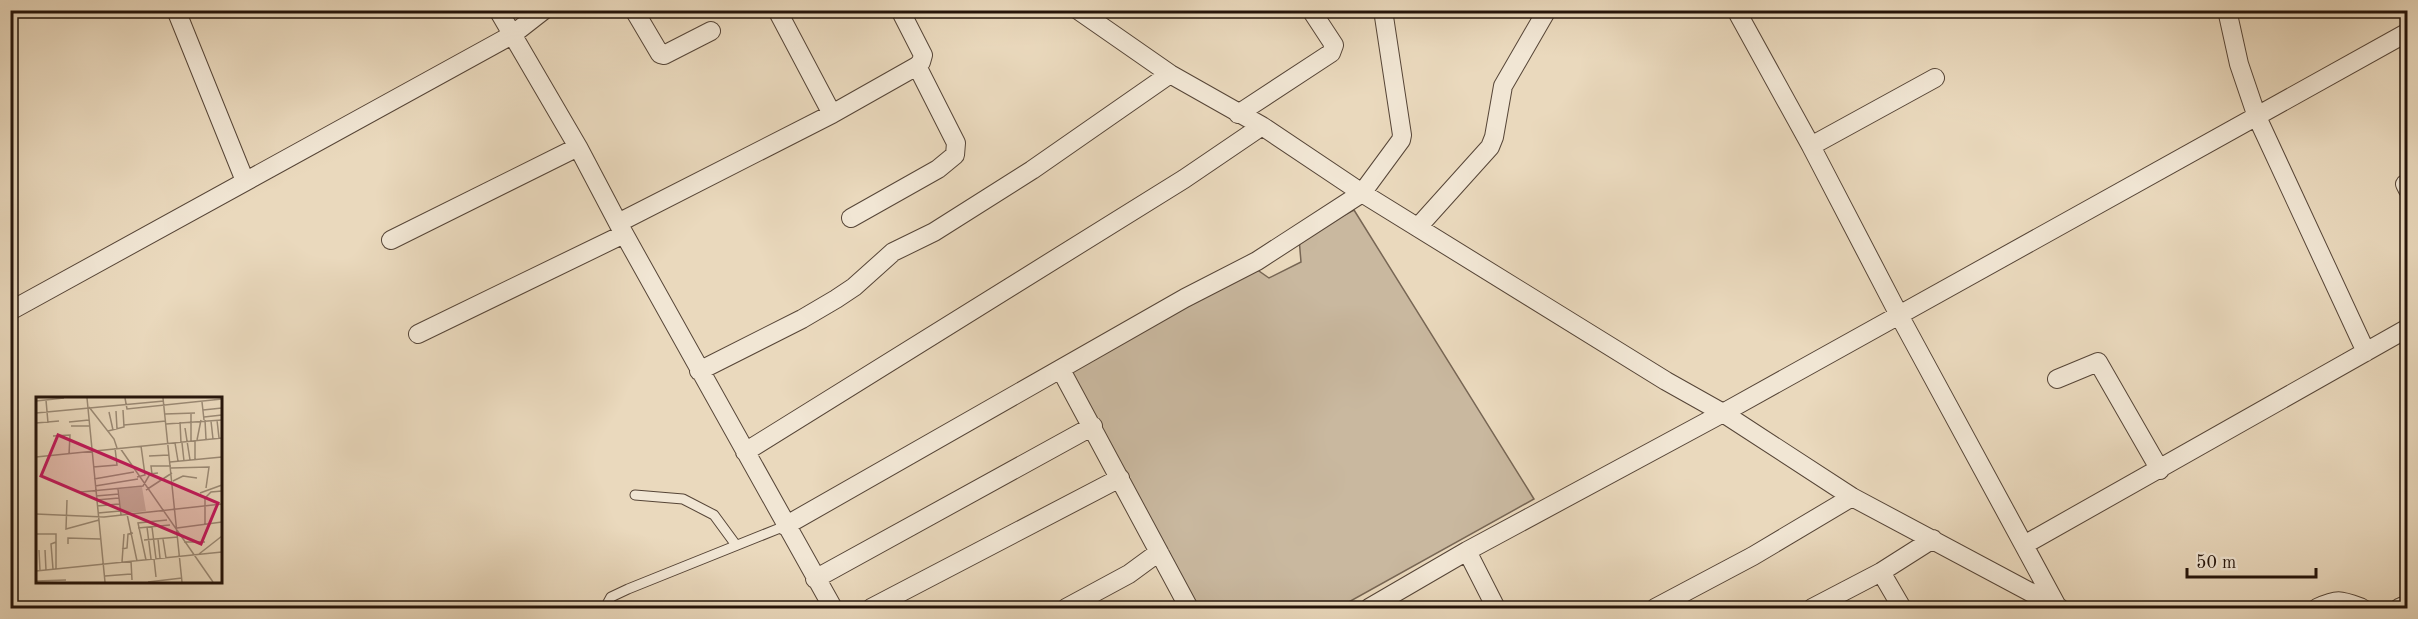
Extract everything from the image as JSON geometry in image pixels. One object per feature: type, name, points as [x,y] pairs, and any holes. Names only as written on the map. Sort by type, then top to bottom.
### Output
[{"type":"street","points":[[176,10],[245,182]]},
{"type":"street","points":[[498,10],[578,147],[699,371],[833,609]]},
{"type":"street","points":[[10,311],[512,35],[544,10]]},
{"type":"street","points":[[634,10],[660,54],[664,55],[711,31]]},
{"type":"street","points":[[777,10],[832,114]]},
{"type":"street","points":[[418,334],[621,228],[917,66],[923,55],[900,10]]},
{"type":"street","points":[[1078,10],[1170,74],[1262,126],[1362,193],[1666,381],[1723,413],[1852,496],[2059,608]]},
{"type":"street","points":[[1238,114],[1331,53],[1334,45],[1311,10]]},
{"type":"street","points":[[785,526],[1185,298],[1257,261],[1362,193],[1401,140],[1402,135],[1383,10]]},
{"type":"street","points":[[1418,227],[1490,147],[1494,137],[1503,86],[1547,10]]},
{"type":"street","points":[[1736,10],[2059,608]]},
{"type":"street","points":[[2227,10],[2239,64],[2257,117],[2366,352]]},
{"type":"street","points":[[1369,609],[1467,550],[1723,413],[2408,32]]},
{"type":"street","points":[[851,218],[938,169],[955,155],[956,143],[917,66]]},
{"type":"street","points":[[699,371],[802,319],[836,299],[854,287],[893,252],[934,232],[1032,170],[1170,74]]},
{"type":"street","points":[[1811,146],[1935,78]]},
{"type":"street","points":[[745,452],[1184,179],[1262,126]]},
{"type":"street","points":[[391,240],[578,147]]},
{"type":"street","points":[[2024,545],[2408,328]]},
{"type":"street","points":[[2057,379],[2098,362],[2160,470]]},
{"type":"street","points":[[1061,370],[1189,609]]},
{"type":"street","points":[[815,579],[1093,426]]},
{"type":"street","points":[[871,609],[1120,478]]},
{"type":"street","points":[[1655,609],[1753,556],[1852,496]]},
{"type":"street","points":[[1821,606],[1933,539]]},
{"type":"street","points":[[1467,550],[1496,609]]},
{"type":"street","points":[[1066,609],[1129,574],[1159,552]]},
{"type":"street","points":[[1881,572],[1902,609]]},
{"type":"street","points":[[2317,609],[2333,600],[2342,600],[2362,609]]},
{"type":"street","points":[[2399,609],[2408,604]]},
{"type":"lane","points":[[635,495],[683,499],[714,515],[736,545]]},
{"type":"lane","points":[[605,609],[610,597],[785,526]]},
{"type":"shaded area","points":[[1354,210],[1534,499],[1338,608],[1197,608],[1068,370],[1253,267],[1269,278],[1301,262],[1299,238]]}]
